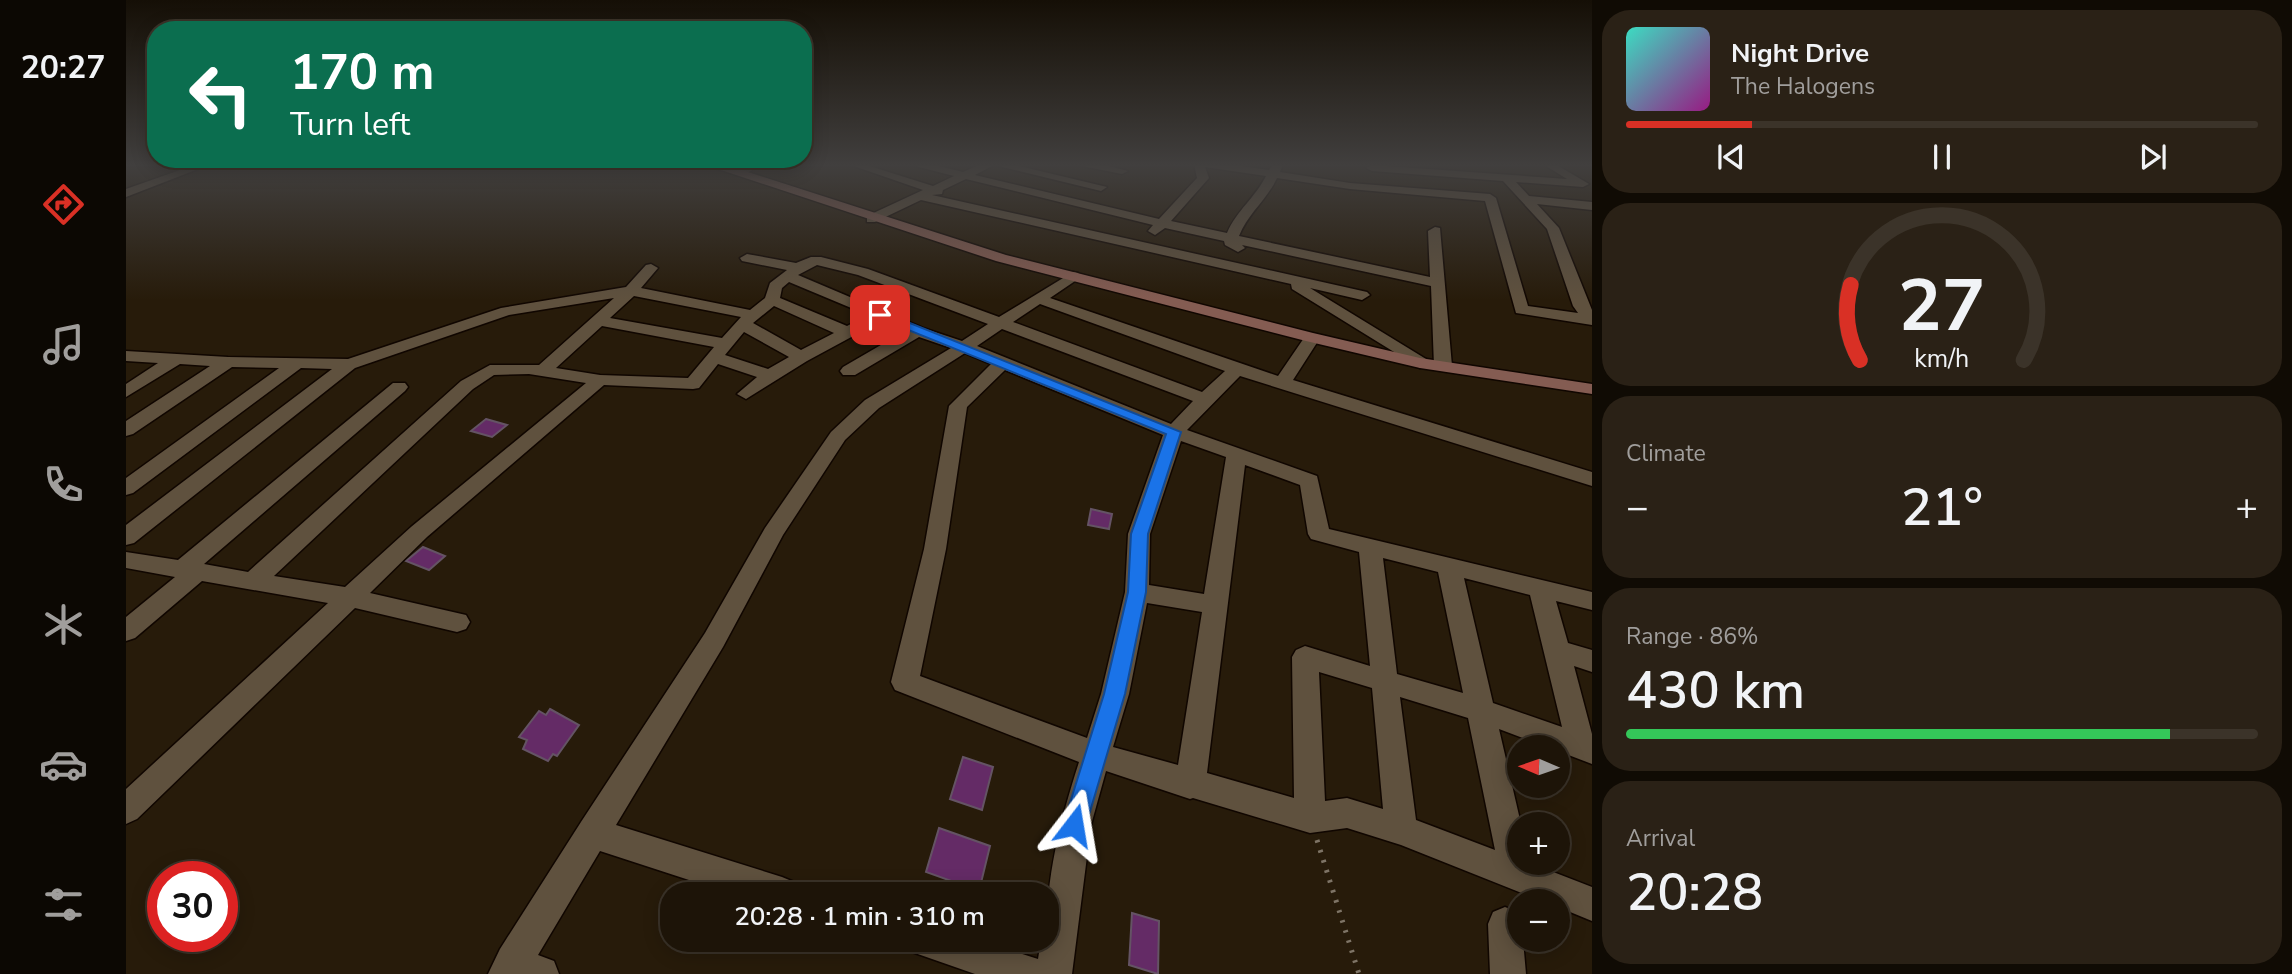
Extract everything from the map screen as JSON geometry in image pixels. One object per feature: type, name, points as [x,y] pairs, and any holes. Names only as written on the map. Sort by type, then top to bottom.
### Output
[{"type":"street","points":[[848,209],[1001,258],[1312,338],[1420,363],[1592,388]]},
{"type":"street","points":[[873,218],[891,209]]},
{"type":"street","points":[[980,209],[1362,295]]},
{"type":"street","points":[[1021,209],[1064,219]]},
{"type":"street","points":[[1105,209],[1438,283]]},
{"type":"street","points":[[1142,245],[1174,209]]},
{"type":"street","points":[[1247,209],[1241,215],[1230,242],[1420,363]]},
{"type":"street","points":[[1493,209],[1521,310],[1592,319]]},
{"type":"street","points":[[1536,209],[1553,228],[1581,306],[1592,319]]},
{"type":"street","points":[[1434,231],[1443,366]]},
{"type":"street","points":[[747,258],[793,272],[917,331],[964,347],[1174,432],[1310,481],[1319,534],[1592,601]]},
{"type":"street","points":[[253,581],[476,378],[490,370],[529,369],[600,380],[693,384],[748,319],[772,300],[775,286],[793,272],[816,260],[863,272],[1205,399]]},
{"type":"street","points":[[543,372],[600,321],[651,268]]},
{"type":"street","points":[[520,970],[592,833],[714,639],[773,533],[838,436],[872,404],[1073,276]]},
{"type":"street","points":[[126,356],[228,362],[349,364],[506,311],[631,291],[748,319],[801,357]]},
{"type":"street","points":[[1037,298],[1237,369],[1592,479]]},
{"type":"street","points":[[772,300],[846,332]]},
{"type":"street","points":[[746,394],[770,375],[880,315]]},
{"type":"street","points":[[600,321],[719,351],[770,375]]},
{"type":"street","points":[[849,371],[917,331]]},
{"type":"street","points":[[1282,383],[1312,338]]},
{"type":"street","points":[[126,391],[176,359]]},
{"type":"street","points":[[126,430],[228,362]]},
{"type":"street","points":[[1001,363],[958,406],[935,549],[905,682],[1096,755],[1190,785],[1310,818],[1347,813],[1402,830],[1507,870]]},
{"type":"street","points":[[126,488],[296,364]]},
{"type":"street","points":[[126,537],[349,364]]},
{"type":"street","points":[[1054,974],[1074,825],[1115,694],[1137,592],[1139,534],[1174,432],[1237,369]]},
{"type":"street","points":[[126,809],[419,532],[600,380]]},
{"type":"street","points":[[126,631],[190,570],[399,387]]},
{"type":"street","points":[[1190,785],[1236,455]]},
{"type":"street","points":[[1370,547],[1402,830]]},
{"type":"street","points":[[126,560],[349,597],[457,622]]},
{"type":"street","points":[[1449,566],[1507,832]]},
{"type":"street","points":[[1541,589],[1586,749]]},
{"type":"street","points":[[1137,592],[1215,605]]},
{"type":"street","points":[[1557,650],[1592,661]]},
{"type":"street","points":[[1310,818],[1305,657],[1480,710],[1586,749]]},
{"type":"street","points":[[592,833],[745,882]]},
{"type":"street","points":[[1521,875],[1592,904]]},
{"type":"street","points":[[1505,924],[1508,974]]},
{"type":"street","points":[[961,952],[1030,974]]},
{"type":"path","points":[[1310,818],[1359,974]]},
{"type":"building","points":[[486,419],[507,425],[492,437],[471,431]]},
{"type":"building","points":[[1091,509],[1112,514],[1109,529],[1088,525]]},
{"type":"building","points":[[423,547],[445,556],[429,570],[406,561]]},
{"type":"building","points":[[550,709],[579,725],[557,756],[553,754],[548,761],[523,749],[527,740],[519,737],[539,711],[546,715]]},
{"type":"building","points":[[963,757],[993,767],[982,810],[950,799]]},
{"type":"building","points":[[939,828],[990,846],[981,882],[954,882],[926,872]]},
{"type":"building","points":[[1132,913],[1159,921],[1158,974],[1129,965]]},
{"type":"route","points":[[880,315],[1174,432],[1139,534],[1137,592],[1115,694],[1074,825]]}]
